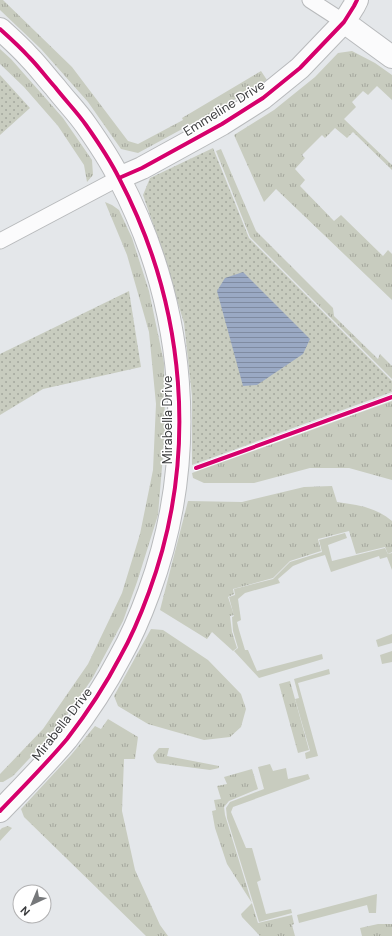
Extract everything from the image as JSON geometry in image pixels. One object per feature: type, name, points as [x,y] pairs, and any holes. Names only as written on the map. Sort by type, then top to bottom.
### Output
[{"type":"street","points":[[310,0],[344,22],[392,57]]},
{"type":"street","name":"Emmeline Drive","points":[[0,241],[119,178],[142,168],[222,124],[263,98],[300,68],[344,22],[357,0]]},
{"type":"street","name":"Mirabella Drive","points":[[0,29],[30,57],[86,124],[119,178],[137,216],[151,252],[169,316],[174,348],[179,409],[178,464],[170,514],[162,550],[153,580],[143,608],[127,644],[91,706],[66,739],[47,762],[0,810]]},
{"type":"green space","points":[[0,0],[3,0],[72,67],[128,141],[138,144],[183,120],[182,118],[261,71],[267,80],[219,109],[138,153],[121,149],[88,102],[41,49],[0,10]]},
{"type":"green space","points":[[0,49],[11,59],[63,118],[92,160],[93,175],[87,182],[84,165],[58,126],[24,87],[0,64]]},
{"type":"green space","points":[[352,51],[375,63],[392,75],[392,100],[377,86],[368,95],[363,91],[352,102],[356,107],[344,119],[392,165],[392,170],[353,132],[347,138],[335,128],[325,138],[322,135],[302,155],[305,158],[295,169],[305,180],[300,186],[334,221],[341,215],[383,256],[388,250],[392,254],[392,300],[276,189],[264,202],[234,135],[274,110],[315,77],[338,53]]},
{"type":"green space","points":[[0,75],[30,108],[0,135]]},
{"type":"green space","points":[[213,148],[249,238],[392,381],[392,392],[192,465],[192,396],[184,323],[159,241],[143,195],[150,178]]},
{"type":"green space","points":[[221,149],[256,231],[333,308],[334,316],[378,359],[380,354],[392,366],[392,379],[250,237],[216,151]]},
{"type":"green space","points":[[105,202],[119,210],[132,238],[149,291],[164,363],[165,431],[158,515],[123,621],[92,679],[58,728],[13,776],[3,782],[0,782],[0,774],[43,729],[88,664],[122,593],[140,534],[153,470],[156,404],[149,332],[127,255]]},
{"type":"green space","points":[[129,291],[141,367],[43,389],[0,415],[0,354]]},
{"type":"green space","points":[[392,401],[392,480],[349,468],[310,468],[254,483],[204,483],[193,478],[192,473]]},
{"type":"green space","points":[[332,486],[337,502],[373,510],[386,516],[392,521],[392,552],[388,554],[385,547],[356,554],[349,531],[318,539],[321,551],[290,561],[273,578],[233,589],[234,594],[228,597],[234,615],[230,616],[232,632],[237,648],[233,651],[212,632],[207,639],[160,610],[188,501],[242,502],[304,487]]},
{"type":"green space","points":[[345,533],[347,538],[328,545],[332,561],[385,548],[388,554],[392,553],[392,570],[387,557],[380,559],[379,556],[331,572],[325,555],[293,566],[278,579],[280,583],[245,593],[238,599],[241,620],[237,622],[245,650],[248,650],[257,671],[322,654],[323,659],[259,678],[234,651],[238,648],[233,631],[232,617],[234,616],[229,597],[235,595],[234,589],[273,579],[290,562],[322,552],[319,540]]},
{"type":"green space","points":[[151,629],[163,630],[208,660],[241,694],[246,709],[241,727],[230,737],[204,740],[148,724],[118,706],[114,696]]},
{"type":"green space","points":[[392,634],[392,643],[378,647],[376,640]]},
{"type":"green space","points":[[392,651],[392,662],[382,664],[380,655]]},
{"type":"green space","points":[[329,669],[330,674],[298,683],[318,756],[306,759],[305,753],[310,751],[295,699],[299,698],[294,679]]},
{"type":"green space","points":[[290,681],[309,750],[298,753],[279,684]]},
{"type":"green space","points":[[108,719],[138,737],[135,759],[124,759],[122,811],[135,870],[160,925],[168,936],[146,936],[24,817],[21,809],[71,755],[95,726],[101,729]]},
{"type":"green space","points":[[159,748],[169,748],[167,756],[219,766],[219,768],[210,770],[157,763],[153,755]]},
{"type":"green space","points":[[270,764],[273,771],[286,768],[288,779],[308,774],[310,779],[233,807],[231,812],[246,848],[252,848],[261,880],[257,882],[266,914],[291,909],[292,913],[259,922],[227,818],[226,808],[230,802],[264,789],[258,767]]},
{"type":"green space","points":[[252,769],[258,789],[229,801],[224,807],[225,815],[252,903],[227,864],[215,828],[212,811],[216,810],[214,800],[221,799],[217,786],[227,784],[224,777]]},
{"type":"green space","points":[[8,826],[12,828],[0,841],[0,830]]},
{"type":"green space","points":[[377,894],[376,913],[369,913],[367,905],[299,923],[297,915]]},
{"type":"green space","points":[[252,903],[258,923],[292,915],[294,924],[292,925],[295,936],[260,936],[242,917],[241,914]]},
{"type":"green space","points":[[378,924],[392,924],[392,936],[362,936],[360,928]]},
{"type":"water","points":[[243,272],[310,339],[303,354],[257,385],[243,386],[217,291],[225,278]]},
{"type":"cycle path","points":[[119,178],[142,168],[222,124],[263,98],[300,68],[344,22],[357,0]]},
{"type":"cycle path","points":[[0,29],[36,64],[86,125],[104,151],[119,178],[142,227],[159,278],[171,329],[178,382],[179,435],[175,488],[165,540],[149,592],[132,633],[108,678],[67,739],[0,811]]},
{"type":"cycle path","points":[[196,468],[392,397]]}]
